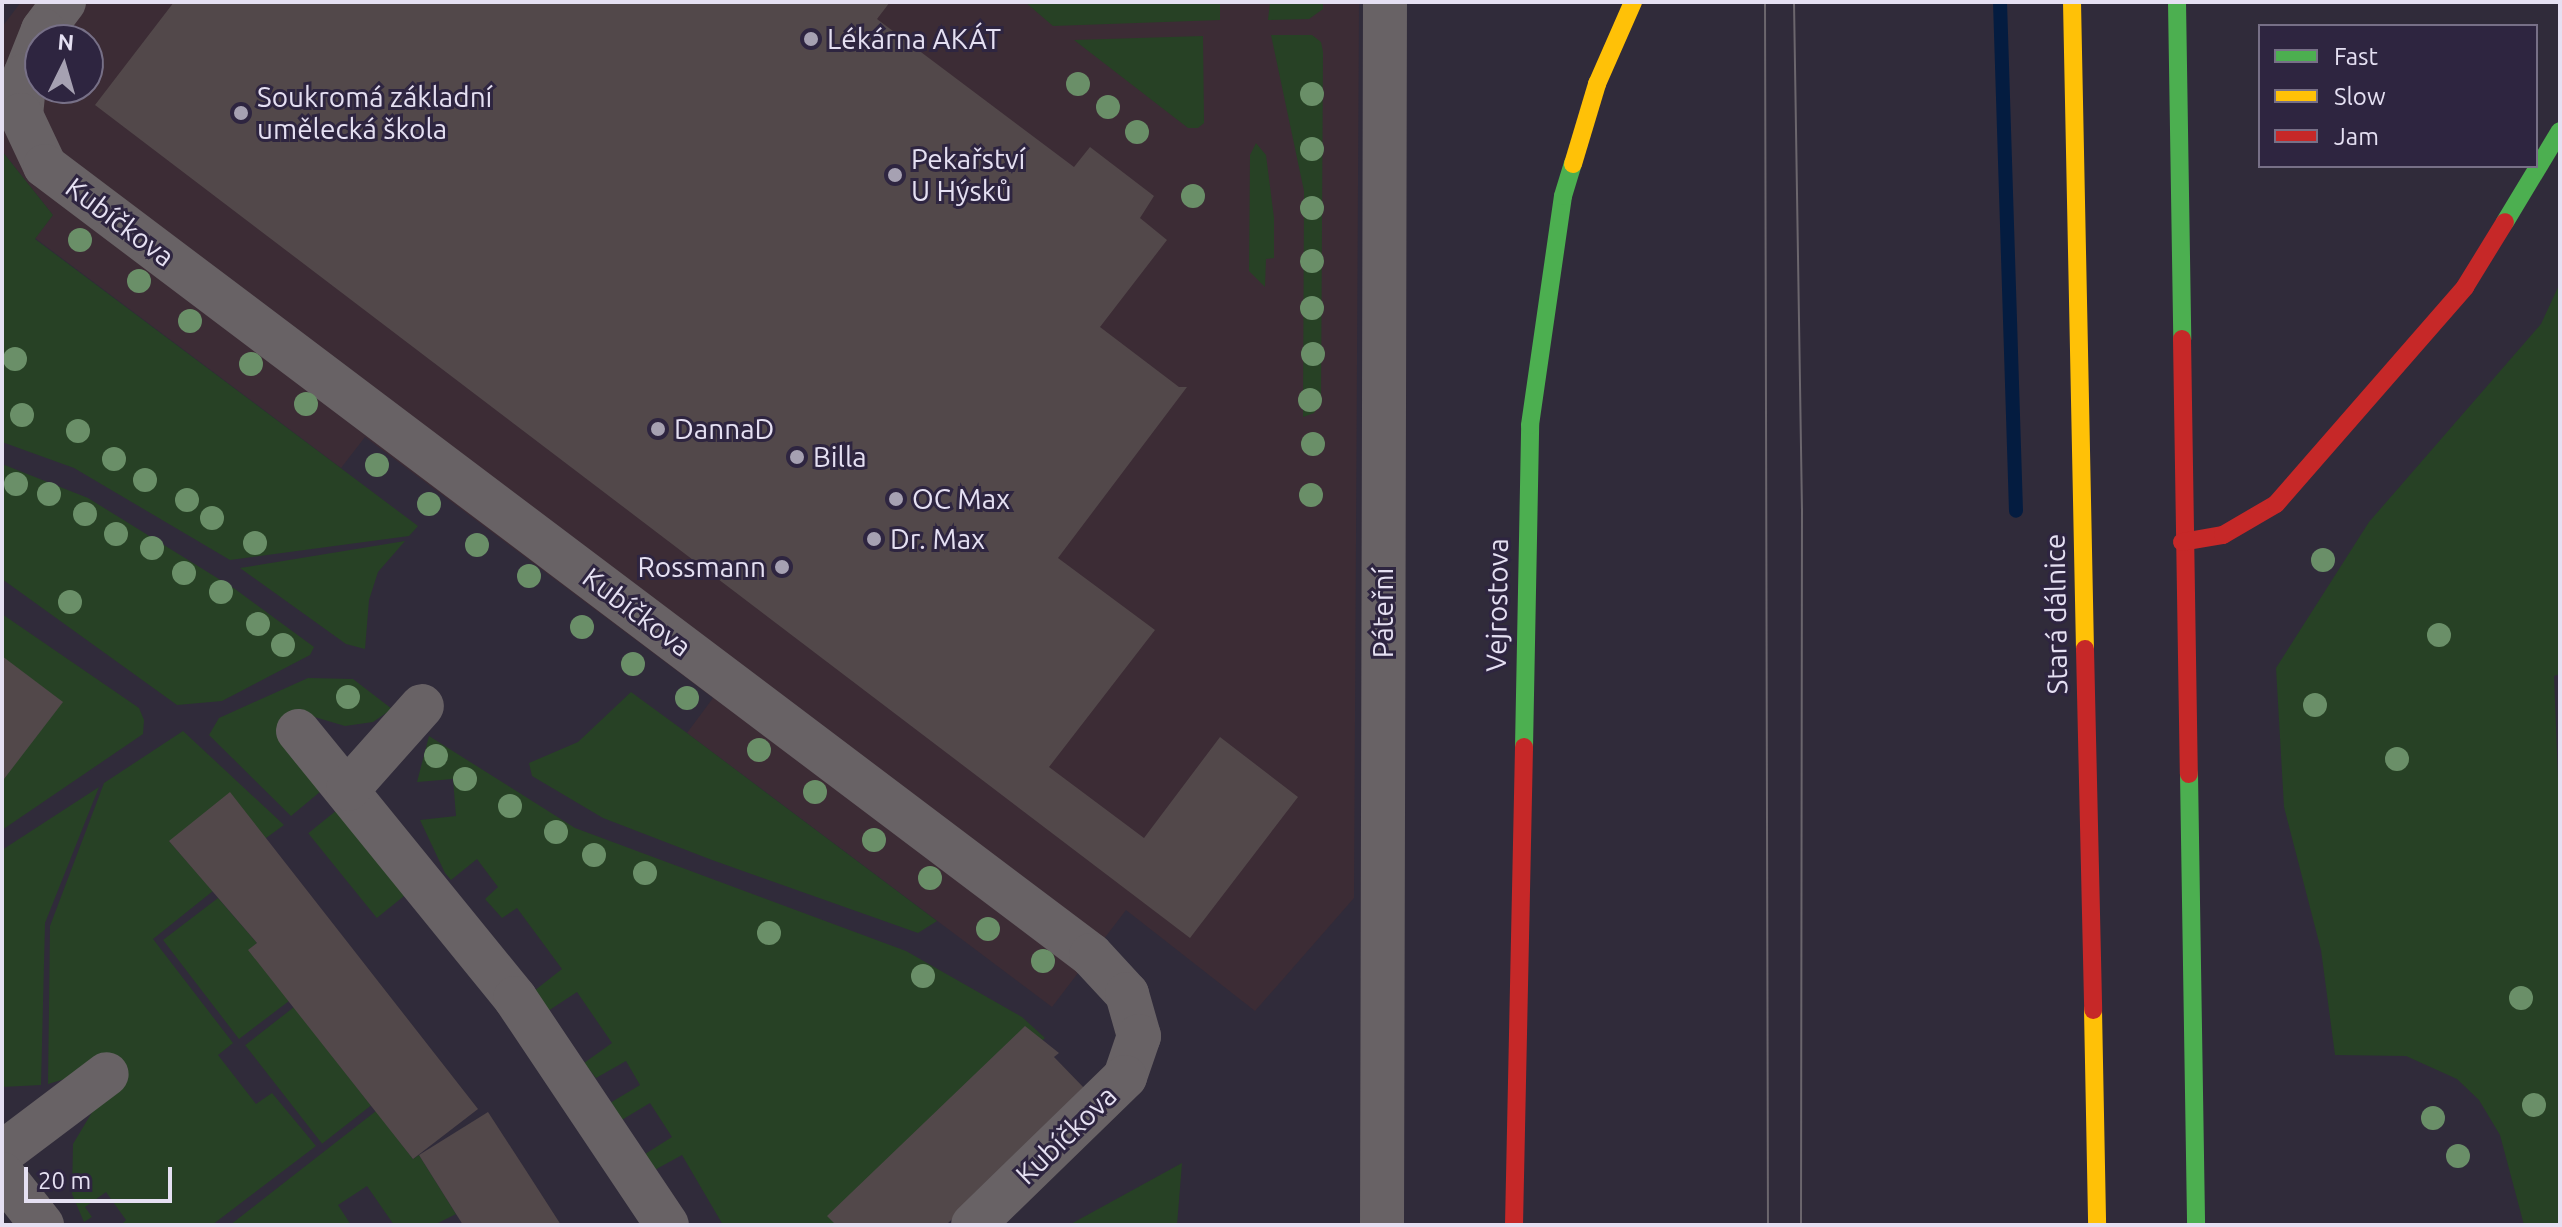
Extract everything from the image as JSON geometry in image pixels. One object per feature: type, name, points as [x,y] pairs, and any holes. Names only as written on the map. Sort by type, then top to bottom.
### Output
[{"type":"main road","name":"Vejrostova","points":[[1514,1225],[1530,425],[1563,196],[1597,84],[1633,2]]},
{"type":"main road","name":"Stará dálnice","points":[[2072,2],[2097,1225]]},
{"type":"main road","points":[[2177,2],[2182,542],[2196,1225]]},
{"type":"main road","points":[[2538,167],[2560,131]]},
{"type":"main road","points":[[2182,542],[2223,535],[2276,504],[2465,287],[2537,168]]},
{"type":"street","name":"Kubíčkova","points":[[64,2],[43,30],[25,75],[21,115],[45,166],[1079,945],[1127,994],[1139,1036],[1125,1077],[973,1225]]},
{"type":"street","name":"Páteřní","points":[[1382,1225],[1385,2]]},
{"type":"street","points":[[348,789],[422,706]]},
{"type":"street","points":[[298,731],[515,998],[667,1225]]},
{"type":"street","points":[[2,1153],[107,1074]]},
{"type":"street","points":[[2089,1225],[2096,1167]]},
{"type":"street","points":[[2,1174],[42,1225]]},
{"type":"shaded area","points":[[21,2],[1359,2],[1354,898],[1255,1011],[1126,910],[1052,1007],[687,733],[713,698],[365,437],[341,468],[35,238],[53,215],[2,151],[2,27]]},
{"type":"green space","points":[[1025,2],[1220,2],[1220,20],[1053,26]]},
{"type":"green space","points":[[1270,2],[1323,2],[1323,9],[1309,19],[1268,20]]},
{"type":"green space","points":[[1271,35],[1312,35],[1321,42],[1323,52],[1321,402],[1314,413],[1303,417],[1304,191]]},
{"type":"green space","points":[[1203,36],[1204,123],[1198,128],[1188,128],[1074,40]]},
{"type":"green space","points":[[1256,143],[1266,155],[1274,218],[1274,258],[1266,259],[1265,287],[1249,271],[1250,155]]},
{"type":"green space","points":[[2,151],[53,215],[35,239],[418,526],[409,536],[230,560],[74,468],[2,442]]},
{"type":"green space","points":[[2560,283],[2560,674],[2554,676],[2560,830],[2560,1225],[2524,1225],[2500,1135],[2479,1100],[2457,1079],[2406,1056],[2335,1055],[2321,950],[2284,807],[2276,668],[2369,522],[2541,324]]},
{"type":"green space","points":[[2,464],[88,498],[235,589],[314,647],[310,655],[222,701],[177,705],[2,579]]},
{"type":"green space","points":[[405,541],[378,572],[369,600],[365,649],[346,644],[240,568]]},
{"type":"green space","points":[[2,614],[139,708],[144,720],[143,734],[2,830]]},
{"type":"green space","points":[[308,678],[353,679],[392,709],[373,722],[345,726],[301,713],[276,734],[321,791],[291,816],[209,735],[219,718]]},
{"type":"green space","points":[[631,692],[937,921],[918,933],[712,860],[603,818],[532,776],[529,763],[578,742]]},
{"type":"green space","points":[[183,731],[284,825],[266,838],[169,841],[213,891],[153,939],[233,1043],[218,1055],[256,1104],[272,1093],[316,1146],[212,1225],[121,1225],[126,1220],[106,1192],[85,1207],[92,1217],[84,1222],[72,1194],[73,1144],[106,1089],[85,1073],[48,1084],[50,926],[104,783]]},
{"type":"green space","points":[[429,736],[575,828],[906,951],[1022,1017],[1045,1038],[836,1225],[723,1225],[682,1155],[651,1172],[642,1156],[672,1137],[650,1103],[620,1121],[610,1103],[640,1085],[626,1061],[596,1078],[584,1063],[612,1043],[577,992],[548,1011],[534,991],[562,969],[517,908],[502,918],[485,899],[498,887],[477,859],[451,880],[445,873],[420,820],[456,816],[453,779],[417,782]]},
{"type":"green space","points":[[99,787],[45,923],[41,1085],[2,1087],[2,850]]},
{"type":"green space","points":[[337,810],[406,895],[377,918],[308,833]]},
{"type":"green space","points":[[218,898],[257,943],[249,950],[289,1001],[239,1039],[163,940]]},
{"type":"green space","points":[[294,1007],[371,1106],[322,1144],[245,1045]]},
{"type":"green space","points":[[376,1111],[413,1159],[419,1155],[456,1214],[434,1225],[394,1225],[367,1186],[338,1205],[351,1225],[230,1225]]},
{"type":"green space","points":[[1182,1163],[1177,1225],[1069,1225]]},
{"type":"building","points":[[174,2],[890,2],[877,19],[1074,167],[1090,147],[1154,196],[1140,218],[1167,240],[1100,327],[1179,387],[1187,387],[1058,558],[1155,630],[1049,767],[1144,838],[1220,737],[1298,797],[1190,938],[95,105],[104,104],[104,93]]},
{"type":"building","points":[[2,656],[63,702],[4,779],[2,777]]},
{"type":"building","points":[[230,792],[478,1109],[413,1159],[248,950],[257,943],[169,841]]},
{"type":"building","points":[[1025,1026],[1059,1053],[1054,1057],[1086,1090],[946,1225],[836,1225],[827,1216]]},
{"type":"building","points":[[488,1112],[561,1225],[463,1225],[419,1155]]},
{"type":"waterway","points":[[2000,2],[2016,511]]},
{"type":"tram line","points":[[1765,2],[1768,1225]]},
{"type":"tram line","points":[[1794,2],[1802,509],[1801,1225]]},
{"type":"traffic: fast","points":[[2177,2],[2182,339]]},
{"type":"traffic: fast","points":[[2538,167],[2560,131]]},
{"type":"traffic: fast","points":[[1524,747],[1530,425],[1563,196],[1573,164]]},
{"type":"traffic: fast","points":[[2505,222],[2538,168]]},
{"type":"traffic: fast","points":[[2189,774],[2196,1225]]},
{"type":"traffic: slow","points":[[1573,164],[1597,84],[1633,2]]},
{"type":"traffic: slow","points":[[2072,2],[2085,649]]},
{"type":"traffic: slow","points":[[2093,1010],[2097,1225]]},
{"type":"traffic: jam","points":[[2182,542],[2223,535],[2276,504],[2465,287],[2505,222]]},
{"type":"traffic: jam","points":[[2182,339],[2189,774]]},
{"type":"traffic: jam","points":[[2085,649],[2093,1010]]},
{"type":"traffic: jam","points":[[1514,1225],[1524,747]]},
{"type":"place","name":"Lékárna AKÁT","points":[[811,39]]},
{"type":"place","name":"Soukromá základní umělecká škola","points":[[241,113]]},
{"type":"place","name":"Pekařství U Hýsků","points":[[895,175]]},
{"type":"place","name":"DannaD","points":[[658,429]]},
{"type":"place","name":"Billa","points":[[797,457]]},
{"type":"place","name":"OC Max","points":[[896,499]]},
{"type":"place","name":"Dr. Max","points":[[874,539]]},
{"type":"place","name":"Rossmann","points":[[782,567]]}]
